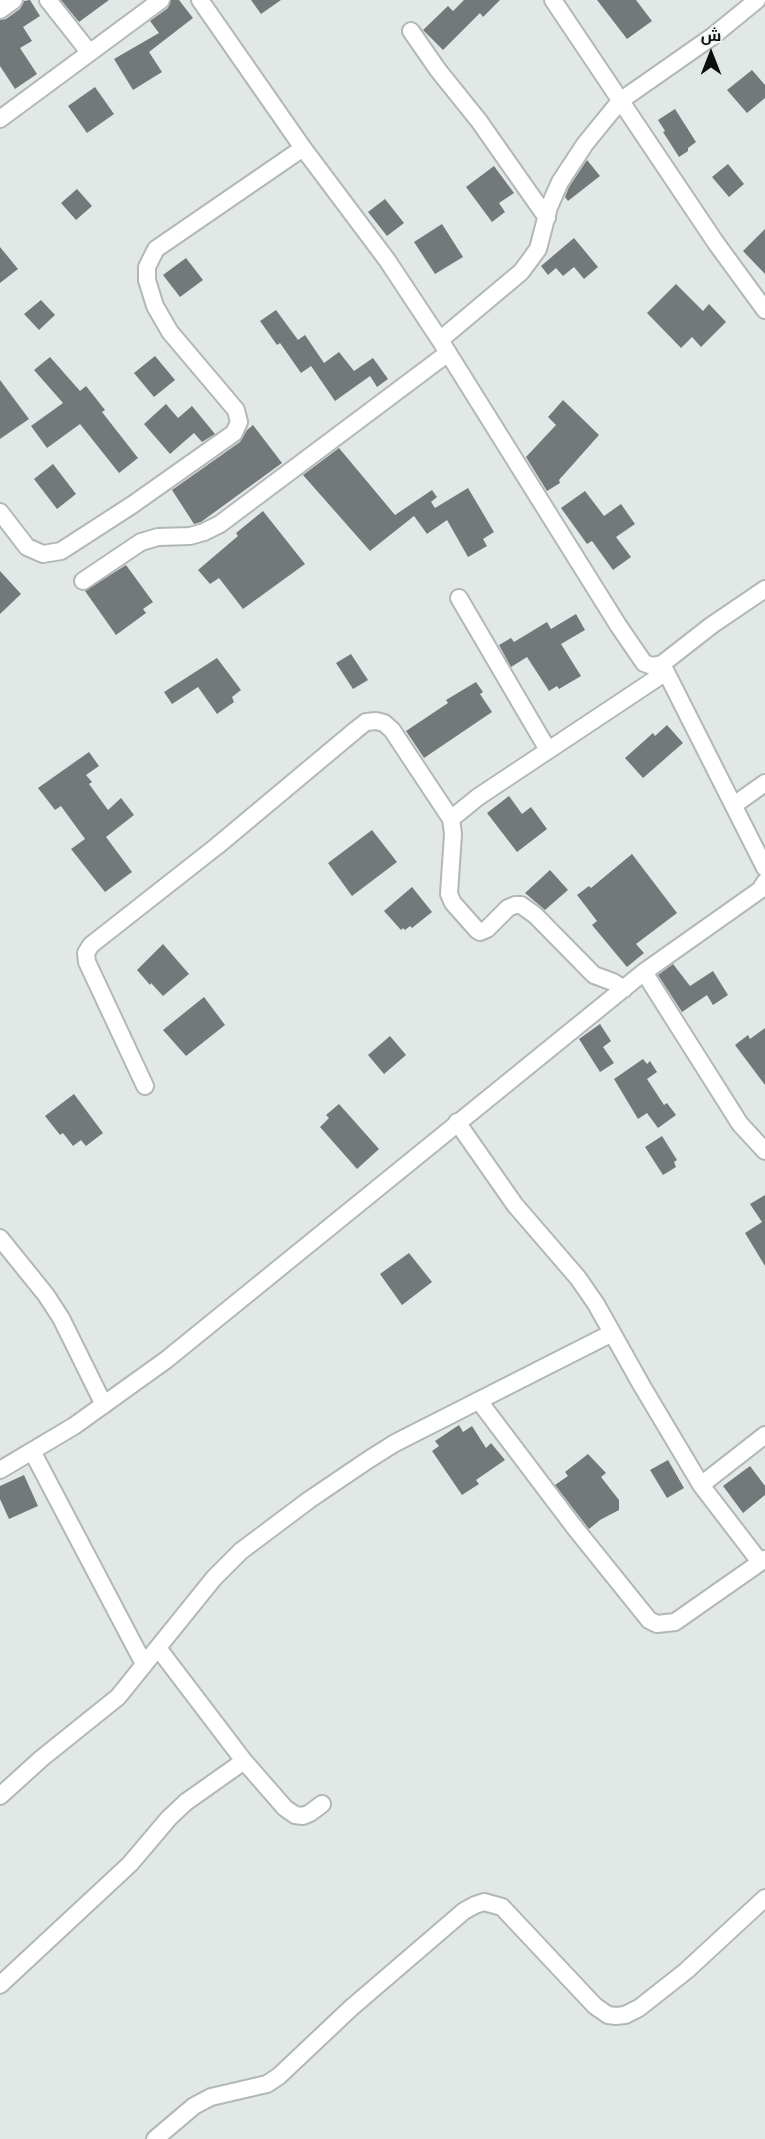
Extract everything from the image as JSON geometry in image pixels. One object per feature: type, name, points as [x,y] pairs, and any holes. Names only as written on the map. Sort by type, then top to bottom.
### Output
[{"type":"street","points":[[0,10],[14,0]]},
{"type":"street","points":[[48,0],[89,52]]},
{"type":"street","points":[[0,119],[161,0]]},
{"type":"street","points":[[200,0],[303,148],[387,260],[444,346],[638,656],[647,665],[664,668]]},
{"type":"street","points":[[553,0],[716,243],[765,310]]},
{"type":"street","points":[[83,581],[141,542],[158,537],[190,536],[220,524],[444,346],[521,272],[538,249],[549,207],[560,182],[602,120],[620,100],[713,36],[757,0]]},
{"type":"street","points":[[411,31],[438,70],[479,121],[547,218]]},
{"type":"street","points":[[0,512],[27,547],[43,554],[61,551],[234,434],[239,422],[236,410],[170,332],[155,306],[147,280],[147,267],[156,249],[303,148]]},
{"type":"street","points":[[450,819],[472,801],[664,668],[712,625],[765,589]]},
{"type":"street","points":[[459,598],[548,750]]},
{"type":"street","points":[[664,668],[765,868]]},
{"type":"street","points":[[145,1086],[87,962],[86,953],[92,945],[217,846],[366,722],[384,723],[392,730],[450,819],[453,834],[449,894],[453,903],[477,930],[480,932],[487,929],[508,908],[521,905],[531,910],[594,975],[624,989]]},
{"type":"street","points":[[734,805],[765,783]]},
{"type":"street","points":[[0,1470],[104,1405],[196,1337],[457,1122],[644,972],[760,890],[765,882]]},
{"type":"street","points":[[644,972],[740,1124],[765,1151]]},
{"type":"street","points":[[457,1122],[515,1205],[578,1278],[596,1304],[701,1485],[763,1560],[675,1622],[657,1624],[649,1620],[574,1528],[479,1401]]},
{"type":"street","points":[[0,1238],[46,1295],[61,1318],[104,1405]]},
{"type":"street","points":[[0,1796],[42,1758],[118,1697],[214,1578],[241,1551],[368,1460],[423,1428],[612,1333]]},
{"type":"street","points":[[701,1485],[765,1435]]},
{"type":"street","points":[[32,1451],[144,1664]]},
{"type":"street","points":[[158,1648],[244,1761],[285,1808],[295,1815],[303,1816],[321,1804]]},
{"type":"street","points":[[0,1985],[130,1864],[169,1818],[186,1802],[244,1761]]},
{"type":"street","points":[[155,2139],[194,2106],[211,2097],[267,2085],[351,2008],[464,1911],[475,1905],[491,1902],[502,1907],[595,2006],[608,2015],[616,2016],[639,2008],[687,1971],[765,1898]]},
{"type":"building","points":[[30,0],[40,16],[23,27],[32,41],[20,48],[37,74],[15,89],[0,66],[0,20],[6,19],[20,9],[24,1]]},
{"type":"building","points":[[61,0],[109,0],[79,22]]},
{"type":"building","points":[[171,0],[179,0],[193,18],[149,52],[162,72],[133,90],[114,59],[159,33],[150,21],[168,8]]},
{"type":"building","points":[[251,0],[281,0],[261,14]]},
{"type":"building","points":[[464,0],[500,0],[483,17],[480,13],[443,50],[423,30],[448,6],[453,11]]},
{"type":"building","points":[[597,0],[636,0],[652,21],[627,39]]},
{"type":"building","points":[[752,70],[765,85],[765,98],[747,113],[727,90]]},
{"type":"building","points":[[95,87],[114,114],[87,133],[68,106]]},
{"type":"building","points":[[675,109],[696,142],[679,157],[658,120]]},
{"type":"building","points":[[587,160],[600,176],[568,201],[565,197],[569,187]]},
{"type":"building","points":[[728,164],[744,184],[729,197],[712,177]]},
{"type":"building","points":[[494,166],[514,193],[499,203],[505,212],[492,222],[466,187]]},
{"type":"building","points":[[77,189],[92,206],[76,220],[61,203]]},
{"type":"building","points":[[385,199],[404,223],[387,236],[368,212]]},
{"type":"building","points":[[442,224],[463,257],[435,274],[414,242]]},
{"type":"building","points":[[765,229],[765,274],[743,251]]},
{"type":"building","points":[[574,238],[598,267],[584,279],[574,267],[563,276],[556,268],[548,275],[541,266]]},
{"type":"building","points":[[0,247],[18,269],[0,283]]},
{"type":"building","points":[[186,258],[203,280],[180,297],[163,275]]},
{"type":"building","points":[[676,284],[703,311],[709,304],[726,322],[701,347],[692,337],[681,348],[647,313]]},
{"type":"building","points":[[41,300],[55,315],[39,330],[24,314]]},
{"type":"building","points":[[276,310],[298,340],[305,335],[324,363],[339,352],[354,371],[373,358],[388,379],[377,387],[370,376],[335,401],[311,366],[301,373],[280,343],[277,345],[260,321]]},
{"type":"building","points":[[155,356],[175,380],[154,397],[134,373]]},
{"type":"building","points":[[50,357],[80,391],[86,386],[105,410],[102,412],[138,458],[119,473],[80,424],[47,448],[31,426],[63,403],[34,370]]},
{"type":"building","points":[[0,380],[29,419],[0,439]]},
{"type":"building","points":[[563,400],[599,435],[559,480],[560,483],[547,491],[526,457],[556,425],[548,417]]},
{"type":"building","points":[[166,404],[178,418],[192,406],[215,434],[202,442],[194,433],[170,454],[144,424]]},
{"type":"building","points":[[253,425],[282,463],[201,522],[194,524],[172,490],[240,442]]},
{"type":"building","points":[[339,448],[395,515],[432,490],[437,497],[431,502],[435,508],[468,488],[494,532],[483,539],[487,546],[468,557],[447,520],[427,534],[414,516],[370,551],[303,475]]},
{"type":"building","points":[[53,464],[76,494],[57,509],[34,479]]},
{"type":"building","points":[[585,491],[604,516],[621,504],[635,524],[616,537],[631,557],[613,570],[592,541],[587,544],[561,508]]},
{"type":"building","points":[[263,511],[305,564],[243,609],[219,578],[210,584],[198,570],[238,536],[236,533]]},
{"type":"building","points":[[126,565],[153,602],[143,609],[146,613],[116,635],[85,591]]},
{"type":"building","points":[[0,571],[21,594],[0,614]]},
{"type":"building","points":[[576,614],[585,630],[561,644],[581,676],[559,689],[557,686],[549,691],[527,657],[511,667],[499,645],[511,638],[514,642],[547,622],[551,629]]},
{"type":"building","points":[[351,654],[368,680],[353,689],[336,663]]},
{"type":"building","points":[[217,658],[241,690],[232,697],[234,702],[217,714],[198,687],[172,704],[164,692]]},
{"type":"building","points":[[476,682],[483,692],[480,694],[492,712],[424,758],[406,731],[448,703],[446,700]]},
{"type":"building","points":[[667,725],[683,743],[643,778],[625,758],[653,733],[655,736]]},
{"type":"building","points":[[89,752],[99,766],[86,775],[92,782],[89,784],[108,810],[121,798],[134,815],[106,837],[132,872],[105,892],[71,849],[85,839],[61,806],[55,810],[38,788]]},
{"type":"building","points":[[509,796],[522,814],[531,807],[547,829],[517,852],[487,813]]},
{"type":"building","points":[[372,830],[397,862],[352,896],[328,863]]},
{"type":"building","points":[[632,854],[677,913],[636,944],[644,953],[627,967],[592,925],[597,921],[577,895],[589,886],[591,888]]},
{"type":"building","points":[[550,870],[568,890],[545,910],[525,893]]},
{"type":"building","points":[[412,887],[432,912],[412,928],[410,926],[401,930],[384,911]]},
{"type":"building","points":[[163,944],[189,974],[163,996],[137,970]]},
{"type":"building","points":[[673,964],[690,986],[713,971],[728,995],[713,1005],[707,995],[682,1012],[658,975]]},
{"type":"building","points":[[204,997],[225,1025],[186,1056],[163,1030]]},
{"type":"building","points":[[600,1024],[611,1041],[603,1047],[614,1063],[600,1072],[579,1039]]},
{"type":"building","points":[[765,1028],[765,1085],[735,1045],[748,1035],[750,1039]]},
{"type":"building","points":[[390,1036],[406,1055],[384,1074],[368,1055]]},
{"type":"building","points":[[643,1059],[647,1064],[650,1061],[657,1072],[647,1079],[664,1105],[667,1103],[676,1115],[658,1128],[647,1113],[638,1119],[614,1079]]},
{"type":"building","points":[[74,1094],[103,1133],[86,1146],[81,1140],[73,1146],[63,1133],[60,1135],[45,1116]]},
{"type":"building","points":[[339,1104],[379,1149],[357,1169],[320,1127],[329,1118],[326,1115]]},
{"type":"building","points":[[662,1136],[677,1160],[674,1162],[676,1167],[663,1175],[645,1147]]},
{"type":"building","points":[[765,1195],[765,1266],[745,1233],[762,1222],[750,1204]]},
{"type":"building","points":[[409,1253],[432,1282],[402,1305],[380,1274]]},
{"type":"building","points":[[459,1425],[463,1432],[472,1426],[486,1448],[491,1443],[505,1460],[476,1480],[479,1484],[462,1495],[432,1451],[439,1446],[435,1441]]},
{"type":"building","points":[[588,1454],[606,1473],[601,1477],[619,1500],[619,1510],[589,1529],[555,1485],[568,1476],[565,1472]]},
{"type":"building","points":[[668,1460],[684,1488],[667,1498],[650,1470]]},
{"type":"building","points":[[750,1466],[765,1486],[765,1495],[743,1513],[723,1486]]},
{"type":"building","points":[[24,1475],[38,1506],[9,1519],[0,1499],[0,1486]]}]
